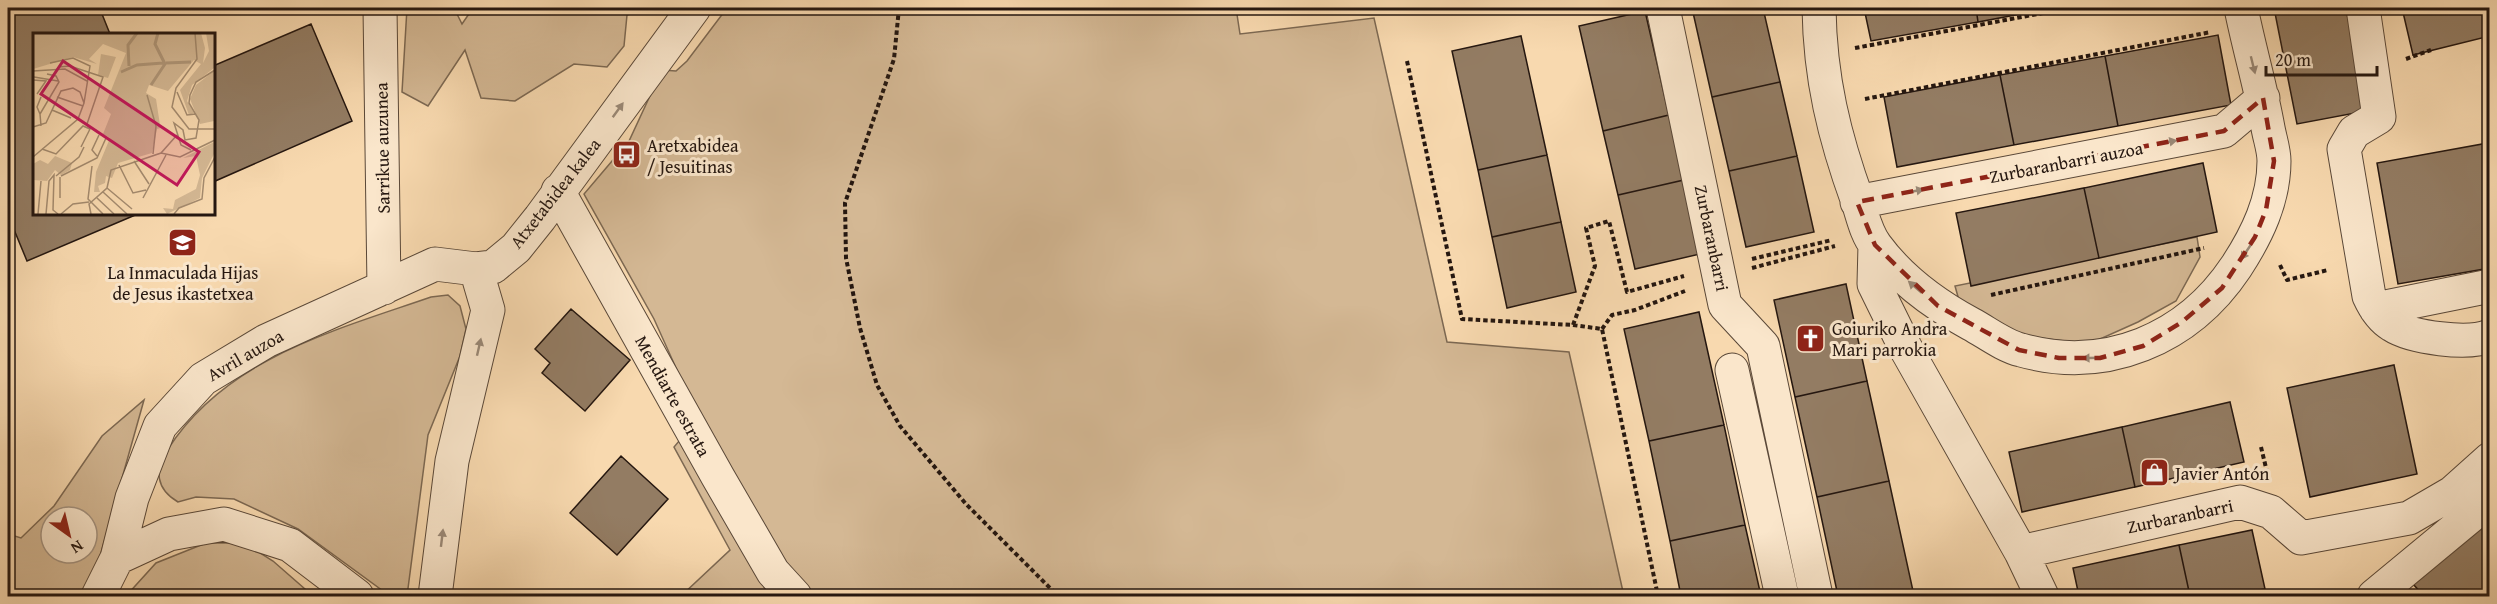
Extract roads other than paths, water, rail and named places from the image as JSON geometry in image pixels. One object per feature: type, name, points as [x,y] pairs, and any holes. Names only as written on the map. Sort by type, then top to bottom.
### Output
[{"type":"street","name":"Sarrikue auzunea","points":[[380,8],[384,288]]},
{"type":"street","name":"Atxetabidea kalea","points":[[476,269],[493,267],[516,248],[694,8]]},
{"type":"street","name":"Zurbaranbarri","points":[[1663,8],[1725,305],[1763,346],[1816,597]]},
{"type":"street","points":[[1819,8],[1820,55],[1828,106],[1848,178],[1866,226],[1874,284],[1905,347],[2021,552],[2042,597]]},
{"type":"street","points":[[2363,8],[2379,117],[2354,132],[2344,149],[2369,296],[2376,309],[2393,326],[2438,339],[2458,341],[2490,336]]},
{"type":"street","points":[[1866,226],[1896,270],[1938,306],[2019,350],[2059,358],[2100,358],[2143,346],[2182,322],[2222,288],[2255,237],[2266,210],[2274,160],[2263,98],[2243,17]]},
{"type":"street","name":"Zurbaranbarri auzoa","points":[[1866,226],[2224,131],[2263,98]]},
{"type":"street","name":"Mendiarte estrata","points":[[558,191],[773,572],[795,597]]},
{"type":"street","name":"Avril auzoa","points":[[98,597],[117,558],[132,498],[160,426],[203,379],[266,341],[435,264],[476,269]]},
{"type":"street","points":[[435,597],[452,461],[488,310],[476,269]]},
{"type":"street","points":[[2376,309],[2490,286]]},
{"type":"street","points":[[1732,370],[1782,597]]},
{"type":"street","name":"Zurbaranbarri","points":[[2021,552],[2240,502],[2271,512],[2301,538],[2409,518],[2452,493],[2490,459]]},
{"type":"street","points":[[2374,597],[2490,500]]},
{"type":"street","points":[[117,558],[170,534],[224,524],[290,545],[357,597]]},
{"type":"place","name":"Aretxabidea / Jesuitinas","points":[[626,155]]},
{"type":"place","name":"La Inmaculada Hijas de Jesus ikastetxea","points":[[183,243]]},
{"type":"place","name":"Goiuriko Andra Mari parrokia","points":[[1811,338]]},
{"type":"place","name":"Javier Antón","points":[[2154,473]]}]
